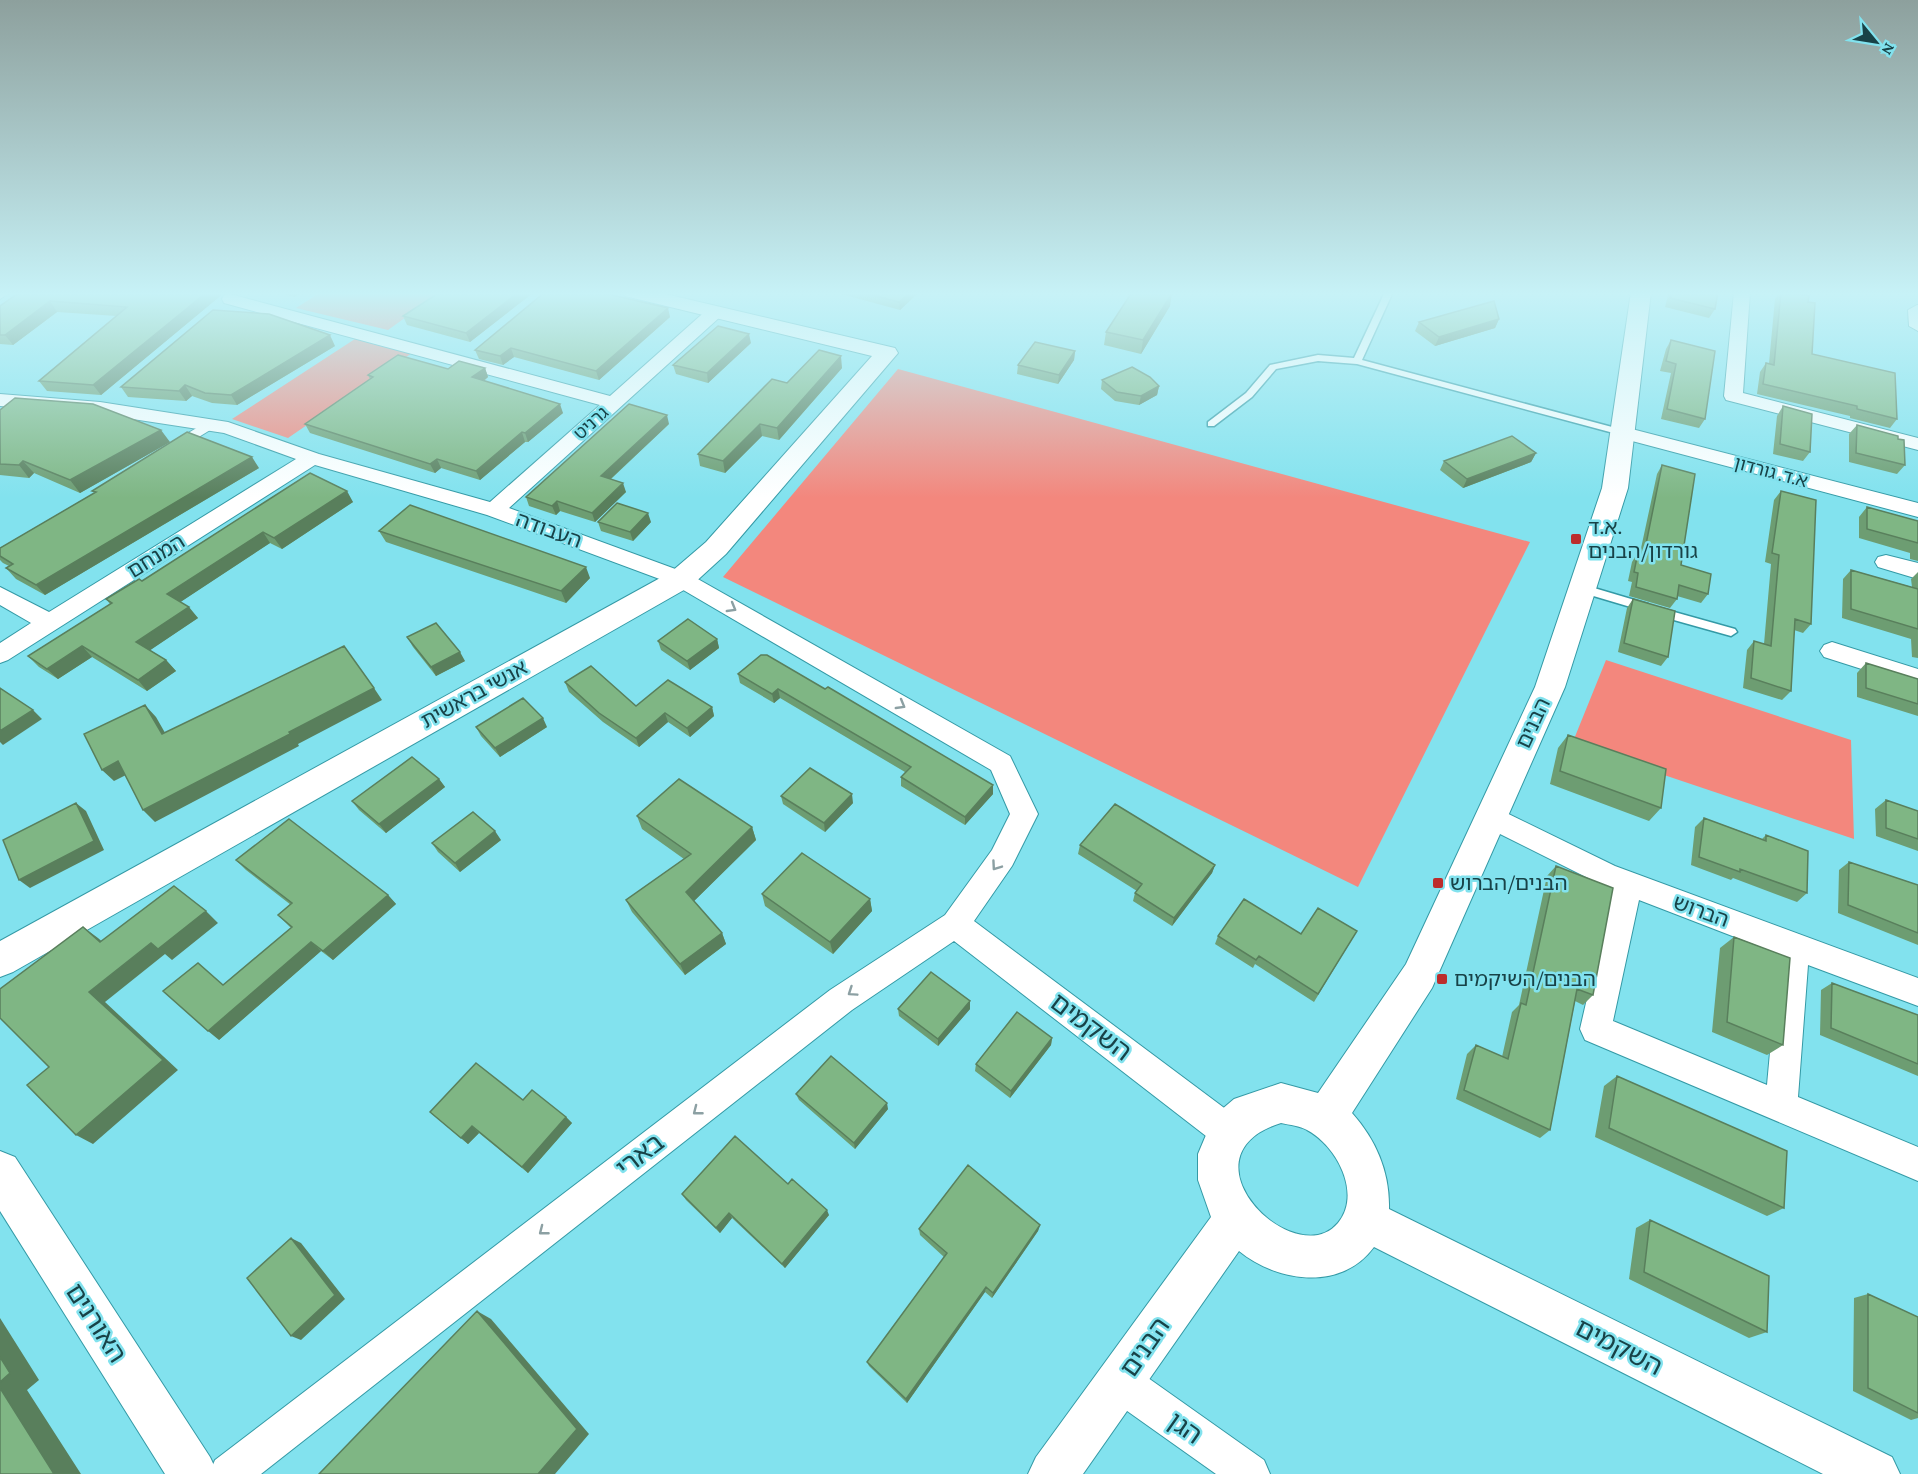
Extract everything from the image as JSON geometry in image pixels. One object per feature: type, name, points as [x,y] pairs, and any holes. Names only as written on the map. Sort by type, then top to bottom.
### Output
[{"type":"street","points":[[456,361],[613,404]]},
{"type":"street","name":"גרניט","points":[[494,510],[661,361]]},
{"type":"street","name":"אנשי בראשית","points":[[0,960],[681,579],[716,548],[880,361]]},
{"type":"street","name":"הבנים","points":[[1325,1118],[1419,976],[1550,687],[1584,589],[1615,488],[1633,361]]},
{"type":"street","points":[[1736,361],[1733,396],[1918,444]]},
{"type":"street","points":[[100,408],[118,393]]},
{"type":"street","name":"העבודה","points":[[0,400],[100,408],[210,424],[312,458],[494,510],[681,579],[1001,764],[1024,814]]},
{"type":"street","points":[[162,454],[210,424]]},
{"type":"street","name":"א.ד. גורדון","points":[[1624,433],[1918,510]]},
{"type":"street","name":"המנחם","points":[[0,654],[312,458]]},
{"type":"street","points":[[1886,562],[1918,571]]},
{"type":"street","points":[[0,595],[49,623]]},
{"type":"street","points":[[1832,651],[1918,678]]},
{"type":"street","name":"בארי","points":[[230,1474],[841,1000],[955,924],[1002,858],[1024,814]]},
{"type":"street","name":"הברוש","points":[[1490,816],[1605,875],[1918,992]]},
{"type":"street","points":[[1628,884],[1596,1029],[1918,1164]]},
{"type":"street","name":"השקמים","points":[[955,924],[1227,1131]]},
{"type":"street","points":[[1781,1107],[1795,946]]},
{"type":"street","points":[[1281,1103],[1304,1107],[1325,1118],[1343,1134],[1358,1153],[1366,1175],[1368,1198],[1364,1219],[1352,1240],[1332,1253],[1307,1257],[1281,1253],[1256,1239],[1236,1219],[1224,1197],[1218,1173],[1219,1151],[1227,1131],[1241,1115],[1259,1106],[1281,1103]]},
{"type":"street","name":"האורנים","points":[[0,1172],[193,1474]]},
{"type":"street","name":"הבנים","points":[[1053,1474],[1236,1219]]},
{"type":"street","name":"השקמים","points":[[1364,1219],[1875,1474]]},
{"type":"street","name":"הגן","points":[[1120,1382],[1250,1474]]},
{"type":"lane","points":[[1211,424],[1249,395],[1273,368],[1305,361]]},
{"type":"lane","points":[[1357,361],[1624,433]]},
{"type":"lane","points":[[1584,589],[1731,632]]},
{"type":"shaded area","points":[[321,361],[401,361],[288,438],[232,419]]},
{"type":"shaded area","points":[[898,369],[1530,542],[1358,887],[723,577]]},
{"type":"shaded area","points":[[1606,660],[1851,740],[1854,839],[1572,744]]},
{"type":"building","points":[[63,361],[123,361],[93,385],[39,381]]},
{"type":"building","points":[[152,361],[287,361],[231,395],[205,393],[185,385],[179,391],[121,387]]},
{"type":"building","points":[[389,361],[419,361],[448,369],[459,361],[485,368],[472,377],[560,404],[525,433],[522,432],[476,471],[437,459],[430,464],[305,424],[373,377],[368,375]]},
{"type":"building","points":[[558,361],[608,361],[596,371]]},
{"type":"building","points":[[678,361],[720,361],[707,373],[673,365]]},
{"type":"building","points":[[809,361],[837,361],[777,428],[760,424],[723,461],[698,454],[772,379],[787,383]]},
{"type":"building","points":[[1021,361],[1068,361],[1059,375],[1018,365]]},
{"type":"building","points":[[1666,361],[1714,361],[1705,419],[1667,409],[1676,364]]},
{"type":"building","points":[[1774,361],[1842,361],[1895,373],[1897,419],[1857,409],[1857,406],[1763,384],[1766,363],[1774,365]]},
{"type":"building","points":[[1132,367],[1150,377],[1159,386],[1141,396],[1117,392],[1102,380]]},
{"type":"building","points":[[15,398],[93,404],[161,430],[70,480],[23,461],[19,465],[0,464],[0,410]]},
{"type":"building","points":[[629,404],[667,415],[601,476],[623,483],[592,513],[557,501],[552,506],[526,497]]},
{"type":"building","points":[[1783,406],[1812,414],[1810,452],[1780,444]]},
{"type":"building","points":[[1857,425],[1898,436],[1898,439],[1904,440],[1905,465],[1856,453]]},
{"type":"building","points":[[187,432],[252,457],[36,585],[6,568],[13,564],[0,556],[0,548],[96,492],[92,491]]},
{"type":"building","points":[[1512,436],[1536,453],[1467,479],[1444,461]]},
{"type":"building","points":[[1662,465],[1695,474],[1681,565],[1711,574],[1708,594],[1679,585],[1677,599],[1636,587],[1638,573],[1634,572],[1638,552],[1644,554]]},
{"type":"building","points":[[310,473],[347,491],[274,538],[263,532],[167,594],[189,607],[136,642],[166,660],[138,680],[82,646],[47,669],[28,656],[112,603],[106,599],[139,579],[142,581]]},
{"type":"building","points":[[1781,491],[1816,500],[1811,624],[1795,619],[1791,691],[1751,678],[1754,641],[1771,646],[1779,555],[1772,553]]},
{"type":"building","points":[[617,503],[648,513],[630,532],[598,522]]},
{"type":"building","points":[[410,505],[586,567],[561,591],[379,531]]},
{"type":"building","points":[[1867,507],[1918,521],[1918,543],[1867,529]]},
{"type":"building","points":[[1851,570],[1918,589],[1918,629],[1851,609]]},
{"type":"building","points":[[1633,599],[1675,611],[1668,657],[1624,643]]},
{"type":"building","points":[[688,619],[717,639],[687,661],[658,641]]},
{"type":"building","points":[[436,623],[460,652],[431,667],[407,637]]},
{"type":"building","points":[[344,646],[374,688],[143,810],[118,761],[102,770],[84,734],[145,705],[162,734]]},
{"type":"building","points":[[761,655],[767,655],[825,689],[828,687],[993,785],[965,817],[901,777],[911,767],[778,689],[772,694],[738,674]]},
{"type":"building","points":[[1866,663],[1918,679],[1918,704],[1866,688]]},
{"type":"building","points":[[591,666],[636,706],[668,680],[712,707],[687,728],[665,713],[636,738],[599,713],[565,682]]},
{"type":"building","points":[[0,688],[33,710],[0,731]]},
{"type":"building","points":[[523,698],[543,718],[495,748],[476,727]]},
{"type":"building","points":[[1568,735],[1666,769],[1661,808],[1560,771]]},
{"type":"building","points":[[412,757],[439,779],[379,824],[352,801]]},
{"type":"building","points":[[810,768],[852,794],[824,823],[781,796]]},
{"type":"building","points":[[679,779],[752,827],[686,892],[722,933],[680,964],[626,900],[691,854],[637,816]]},
{"type":"building","points":[[1886,800],[1918,811],[1918,839],[1886,828]]},
{"type":"building","points":[[76,803],[94,841],[19,880],[3,840]]},
{"type":"building","points":[[1115,804],[1215,865],[1174,918],[1135,893],[1142,884],[1080,845]]},
{"type":"building","points":[[473,812],[495,831],[455,863],[432,843]]},
{"type":"building","points":[[1704,818],[1766,841],[1766,835],[1808,851],[1807,893],[1699,857]]},
{"type":"building","points":[[289,819],[388,895],[323,951],[311,942],[208,1031],[163,991],[198,963],[223,985],[292,927],[278,915],[292,903],[236,860]]},
{"type":"building","points":[[802,853],[870,899],[830,942],[762,894]]},
{"type":"building","points":[[1849,862],[1918,885],[1918,933],[1848,905]]},
{"type":"building","points":[[1556,866],[1613,888],[1593,995],[1577,989],[1550,1130],[1464,1090],[1476,1045],[1508,1059],[1521,1003],[1526,1005]]},
{"type":"building","points":[[174,886],[206,911],[158,949],[151,943],[89,992],[163,1060],[76,1135],[27,1085],[49,1067],[0,1018],[0,989],[83,927],[100,942]]},
{"type":"building","points":[[1244,899],[1301,934],[1318,908],[1357,931],[1318,994],[1259,956],[1256,960],[1218,936]]},
{"type":"building","points":[[1734,937],[1790,958],[1783,1045],[1727,1022]]},
{"type":"building","points":[[931,972],[970,1001],[938,1039],[898,1009]]},
{"type":"building","points":[[1832,983],[1918,1015],[1918,1064],[1831,1028]]},
{"type":"building","points":[[1017,1012],[1052,1038],[1011,1091],[976,1064]]},
{"type":"building","points":[[831,1056],[887,1103],[854,1143],[796,1094]]},
{"type":"building","points":[[476,1063],[523,1100],[532,1090],[566,1117],[522,1167],[472,1126],[461,1138],[430,1112]]},
{"type":"building","points":[[1617,1076],[1787,1151],[1784,1208],[1609,1128]]},
{"type":"building","points":[[735,1136],[788,1184],[792,1179],[827,1210],[782,1264],[729,1213],[716,1228],[682,1194]]},
{"type":"building","points":[[968,1165],[1040,1225],[993,1293],[986,1287],[906,1399],[867,1362],[947,1253],[919,1229]]},
{"type":"building","points":[[1650,1220],[1769,1276],[1767,1332],[1644,1272]]},
{"type":"building","points":[[291,1238],[335,1295],[291,1336],[247,1278]]},
{"type":"building","points":[[1868,1294],[1918,1317],[1918,1413],[1868,1388]]},
{"type":"building","points":[[477,1311],[577,1429],[538,1474],[319,1474]]},
{"type":"building","points":[[0,1357],[10,1373],[0,1382]]},
{"type":"building","points":[[0,1388],[54,1474],[0,1474]]},
{"type":"place","name":"א.ד. גורדון/הבנים","points":[[1576,539]]},
{"type":"place","name":"הבנים/הברוש","points":[[1438,883]]},
{"type":"place","name":"הבנים/השיקמים","points":[[1442,979]]}]
